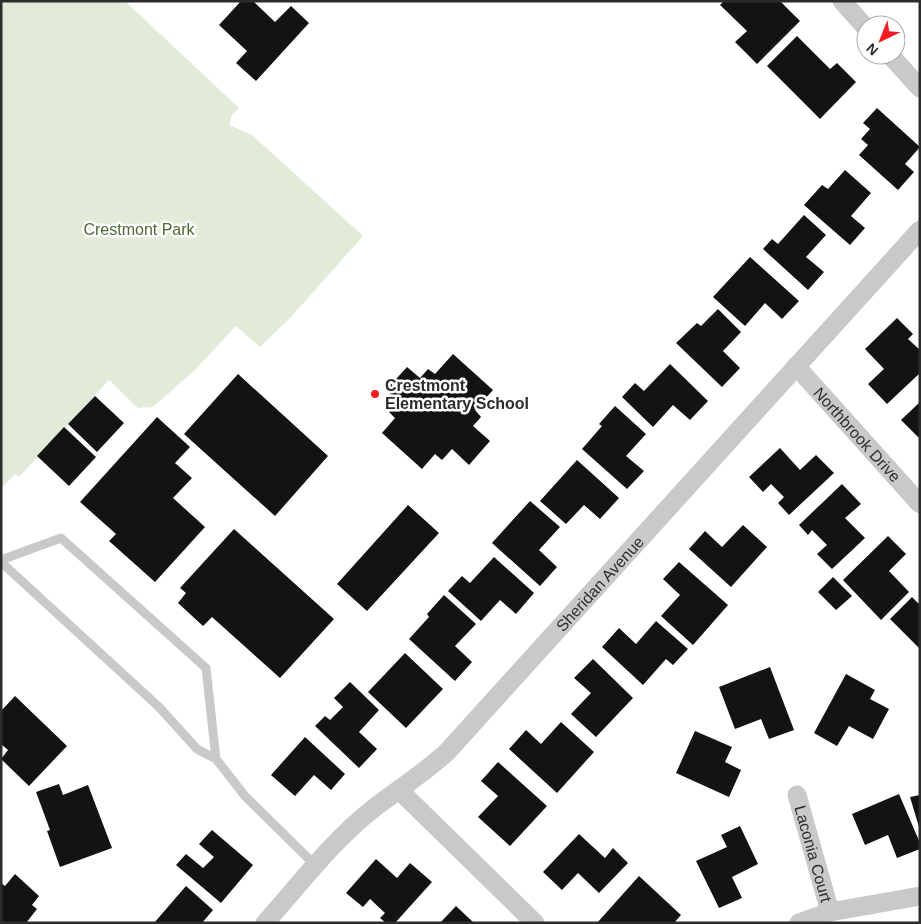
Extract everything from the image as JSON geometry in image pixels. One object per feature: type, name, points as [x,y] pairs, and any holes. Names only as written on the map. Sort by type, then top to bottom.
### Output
[{"type":"street","points":[[842,1],[856,17]]},
{"type":"street","points":[[899,65],[920,88]]},
{"type":"street","name":"Sheridan Avenue","points":[[265,923],[348,831],[374,808],[400,791],[448,752],[920,230]]},
{"type":"street","name":"Northbrook Drive","points":[[796,366],[920,504]]},
{"type":"street","points":[[400,791],[535,923]]},
{"type":"street","name":"Laconia Court","points":[[797,795],[830,912]]},
{"type":"street","points":[[799,923],[830,912],[920,896]]},
{"type":"lane","points":[[216,759],[206,668],[61,538],[1,561],[160,708],[197,749],[216,759],[245,796],[316,866]]},
{"type":"green space","name":"Crestmont Park","points":[[1,1],[125,1],[239,108],[232,115],[229,125],[252,135],[363,236],[291,317],[260,347],[236,326],[195,370],[153,407],[138,408],[109,380],[19,477],[15,474],[1,488]]},
{"type":"building","points":[[241,1],[253,1],[275,22],[291,6],[309,23],[256,81],[236,63],[247,51],[219,25]]},
{"type":"building","points":[[724,1],[780,1],[800,21],[757,64],[735,42],[747,31],[720,5]]},
{"type":"building","points":[[797,36],[830,69],[837,63],[856,82],[820,119],[767,66]]},
{"type":"building","points":[[877,108],[920,147],[905,164],[914,172],[898,190],[859,155],[868,145],[861,139],[870,129],[863,123]]},
{"type":"building","points":[[845,170],[871,193],[851,216],[865,228],[850,245],[804,205],[822,185],[828,189]]},
{"type":"building","points":[[804,215],[826,235],[806,257],[824,272],[808,290],[763,249],[772,239],[778,244]]},
{"type":"building","points":[[750,257],[799,301],[782,319],[765,303],[745,326],[713,297]]},
{"type":"building","points":[[718,309],[741,332],[723,351],[740,368],[722,387],[676,343],[697,323],[701,326]]},
{"type":"building","points":[[897,318],[913,334],[908,339],[920,350],[920,373],[887,404],[868,384],[884,369],[865,349]]},
{"type":"building","points":[[453,354],[493,390],[475,410],[481,417],[473,426],[490,441],[469,465],[452,449],[442,460],[435,454],[422,469],[382,433],[395,418],[389,412],[399,401],[386,390],[407,367],[420,378],[428,369],[435,374]]},
{"type":"building","points":[[670,364],[708,401],[690,420],[673,405],[653,427],[622,397],[635,383],[644,391]]},
{"type":"building","points":[[238,374],[328,456],[275,516],[184,434]]},
{"type":"building","points":[[95,396],[124,423],[97,452],[68,424]]},
{"type":"building","points":[[920,402],[920,437],[919,438],[901,420]]},
{"type":"building","points":[[615,406],[646,434],[626,456],[644,471],[627,489],[582,449],[602,426],[599,424]]},
{"type":"building","points":[[157,417],[190,447],[175,463],[192,478],[173,498],[205,527],[155,582],[109,541],[116,534],[80,502]]},
{"type":"building","points":[[64,427],[96,457],[69,486],[37,456]]},
{"type":"building","points":[[780,448],[800,470],[816,455],[834,473],[789,515],[778,503],[784,497],[771,484],[763,492],[749,477]]},
{"type":"building","points":[[577,460],[619,498],[600,519],[584,505],[566,524],[540,501]]},
{"type":"building","points":[[842,484],[861,504],[845,518],[865,538],[832,569],[817,554],[827,545],[812,530],[808,535],[799,525]]},
{"type":"building","points":[[530,501],[560,527],[539,550],[557,567],[540,586],[492,543]]},
{"type":"building","points":[[408,505],[439,533],[367,611],[337,584]]},
{"type":"building","points":[[743,525],[767,547],[731,587],[689,549],[705,531],[722,547]]},
{"type":"building","points":[[234,529],[334,619],[280,678],[212,617],[203,626],[178,603],[186,593],[180,588]]},
{"type":"building","points":[[888,536],[906,554],[889,571],[909,592],[881,620],[843,580]]},
{"type":"building","points":[[494,557],[534,593],[516,614],[500,600],[481,621],[448,591],[462,576],[470,583]]},
{"type":"building","points":[[679,562],[728,605],[693,645],[661,616],[680,595],[663,579]]},
{"type":"building","points":[[833,577],[852,596],[836,610],[818,592]]},
{"type":"building","points":[[444,595],[476,624],[455,646],[472,662],[455,681],[409,639],[429,617],[427,614]]},
{"type":"building","points":[[912,597],[920,605],[920,649],[890,619]]},
{"type":"building","points":[[656,621],[688,649],[673,665],[666,659],[643,685],[602,647],[619,628],[636,644]]},
{"type":"building","points":[[405,653],[443,689],[406,728],[368,692]]},
{"type":"building","points":[[593,659],[633,698],[596,737],[571,714],[591,693],[574,678]]},
{"type":"building","points":[[770,667],[794,730],[769,739],[761,719],[735,729],[719,687]]},
{"type":"building","points":[[846,674],[875,690],[870,699],[889,709],[873,739],[849,726],[837,746],[814,733]]},
{"type":"building","points":[[350,682],[379,710],[359,732],[377,749],[359,768],[315,726],[325,716],[330,720],[343,707],[334,698]]},
{"type":"building","points":[[15,696],[67,746],[29,786],[1,759],[8,750],[1,744],[1,711]]},
{"type":"building","points":[[561,722],[594,752],[557,793],[509,749],[526,730],[541,744]]},
{"type":"building","points":[[695,731],[732,747],[725,762],[741,770],[729,797],[676,773]]},
{"type":"building","points":[[305,737],[345,774],[331,790],[314,775],[295,796],[271,775]]},
{"type":"building","points":[[498,762],[547,806],[510,846],[478,817],[498,796],[481,781]]},
{"type":"building","points":[[59,784],[63,795],[88,785],[112,848],[60,867],[47,831],[50,830],[36,792]]},
{"type":"building","points":[[899,794],[920,843],[920,849],[897,858],[888,835],[865,845],[852,814]]},
{"type":"building","points":[[920,795],[920,827],[919,827],[910,797]]},
{"type":"building","points":[[740,826],[758,864],[732,877],[742,898],[719,908],[696,861],[727,847],[721,835]]},
{"type":"building","points":[[212,830],[253,865],[221,903],[176,865],[186,854],[203,868],[214,857],[199,844]]},
{"type":"building","points":[[579,834],[605,858],[613,848],[628,863],[599,893],[578,873],[562,890],[543,872]]},
{"type":"building","points":[[376,859],[397,878],[410,863],[432,882],[395,923],[386,923],[380,918],[385,913],[370,899],[363,907],[346,893]]},
{"type":"building","points":[[15,874],[39,896],[32,905],[37,909],[26,923],[4,923],[1,920],[1,883],[5,886]]},
{"type":"building","points":[[639,876],[681,915],[674,923],[597,923]]},
{"type":"building","points":[[186,886],[213,910],[202,923],[154,923]]},
{"type":"building","points":[[456,906],[474,923],[440,923]]},
{"type":"place","name":"Crestmont Elementary School","points":[[375,394]]}]
